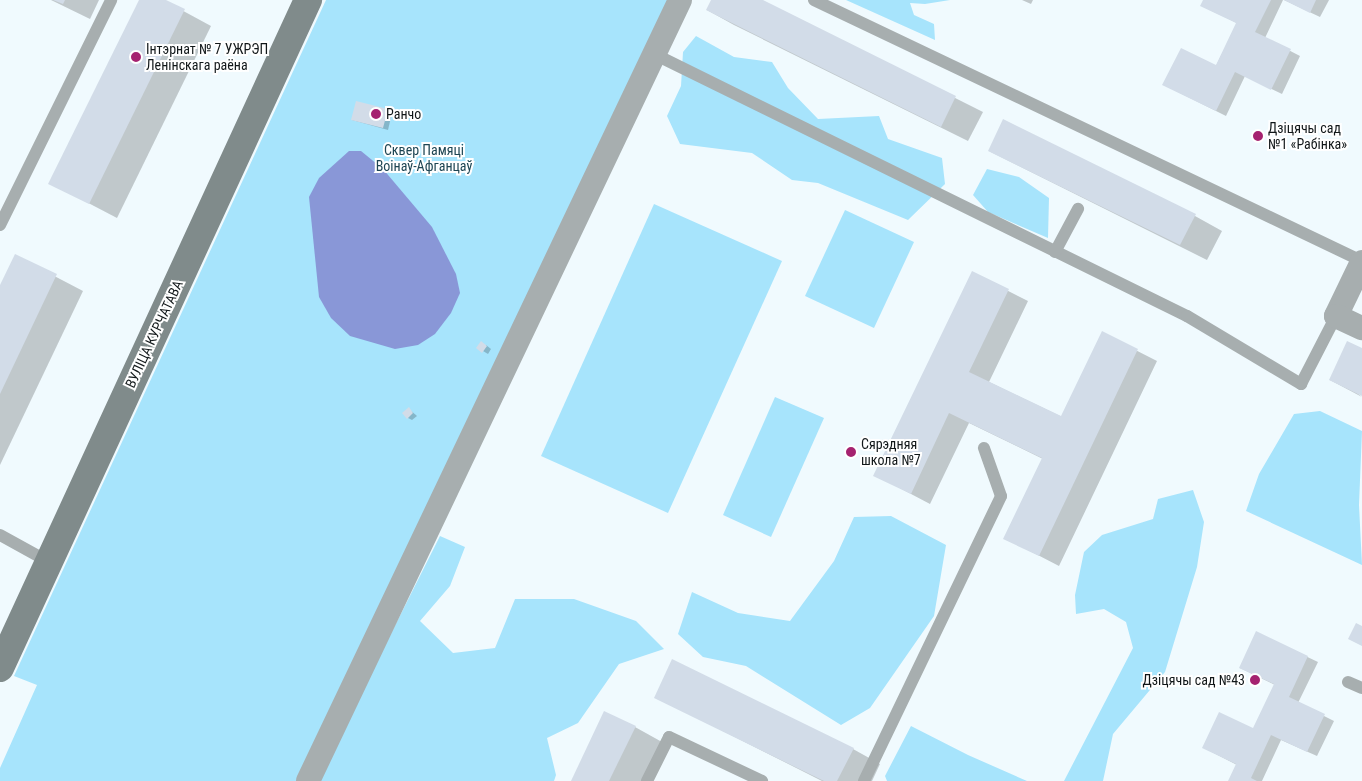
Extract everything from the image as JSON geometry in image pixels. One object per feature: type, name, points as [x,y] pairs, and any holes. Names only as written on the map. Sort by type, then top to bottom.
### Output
[{"type":"main road","name":"ВУЛІЦА КУРЧАТАВА","points":[[0,668],[308,0]]},
{"type":"street","points":[[308,781],[680,0]]},
{"type":"street","points":[[1362,261],[1336,316],[1362,328]]},
{"type":"lane","points":[[0,225],[111,0]]},
{"type":"lane","points":[[814,0],[1362,261]]},
{"type":"lane","points":[[654,54],[1187,316],[1301,384],[1336,316]]},
{"type":"lane","points":[[1055,252],[1078,209]]},
{"type":"lane","points":[[864,781],[1001,496],[984,448]]},
{"type":"lane","points":[[0,536],[49,562]]},
{"type":"lane","points":[[1348,682],[1362,688]]},
{"type":"lane","points":[[647,781],[669,737],[762,781]]},
{"type":"green space","name":"Сквер Памяці Воінаў-Афганцаў","points":[[326,0],[670,0],[298,781],[0,781],[0,768],[37,685],[14,676]]},
{"type":"green space","points":[[846,0],[950,0],[925,4],[910,3],[914,15],[934,24],[935,40]]},
{"type":"green space","points":[[696,36],[734,57],[772,62],[788,88],[818,119],[879,116],[888,139],[942,158],[945,184],[908,220],[818,183],[792,180],[752,153],[680,144],[667,116],[681,86],[683,52]]},
{"type":"green space","points":[[987,169],[1019,177],[1049,198],[1048,238],[988,212],[973,195]]},
{"type":"green space","points":[[654,204],[782,261],[668,513],[541,456]]},
{"type":"green space","points":[[845,210],[914,242],[874,328],[805,296]]},
{"type":"green space","points":[[775,397],[824,418],[771,537],[723,515]]},
{"type":"green space","points":[[1320,411],[1362,431],[1359,505],[1362,565],[1246,511],[1259,474],[1294,414]]},
{"type":"green space","points":[[1193,490],[1204,522],[1197,567],[1165,672],[1113,734],[1103,781],[1064,781],[1133,648],[1126,622],[1104,609],[1076,614],[1075,595],[1084,552],[1102,535],[1153,519],[1158,499]]},
{"type":"green space","points":[[891,516],[946,545],[934,616],[870,708],[841,725],[746,666],[703,657],[678,634],[692,592],[738,613],[790,621],[834,561],[854,517]]},
{"type":"green space","points":[[440,536],[465,547],[450,586],[420,621],[453,653],[495,648],[515,599],[574,599],[636,621],[664,649],[619,664],[578,723],[547,738],[556,775],[554,781],[317,781]]},
{"type":"green space","points":[[911,726],[968,755],[1027,781],[887,781],[885,776]]},
{"type":"shaded area","points":[[349,151],[361,151],[383,169],[432,227],[456,274],[460,293],[451,313],[435,334],[418,345],[395,349],[350,336],[331,318],[319,297],[309,197],[319,178]]},
{"type":"building","points":[[53,0],[65,0],[63,4]]},
{"type":"building","name":"Інтэрнат № 7 УЖРЭП Ленінскага раёна","points":[[139,0],[166,0],[185,9],[89,204],[48,184]]},
{"type":"building","points":[[711,0],[763,0],[956,96],[941,127],[706,10]]},
{"type":"building","points":[[1203,0],[1271,0],[1255,32],[1291,49],[1271,90],[1235,72],[1216,111],[1162,85],[1181,48],[1216,65],[1236,23],[1200,6]]},
{"type":"building","points":[[1284,0],[1316,0],[1310,13]]},
{"type":"building","points":[[356,101],[388,109],[383,128],[351,120]]},
{"type":"building","points":[[1003,119],[1196,214],[1180,245],[988,151]]},
{"type":"building","points":[[15,254],[57,274],[0,394],[0,285]]},
{"type":"building","points":[[972,271],[1009,289],[969,372],[1061,416],[1102,331],[1138,349],[1039,556],[1003,539],[1042,458],[949,413],[911,494],[873,476]]},
{"type":"building","points":[[481,341],[487,346],[482,353],[476,348]]},
{"type":"building","points":[[1347,341],[1362,348],[1362,396],[1329,380]]},
{"type":"building","points":[[409,407],[413,413],[407,419],[402,413]]},
{"type":"building","points":[[1356,623],[1362,626],[1362,646],[1348,639]]},
{"type":"building","points":[[1256,631],[1308,656],[1289,697],[1325,714],[1307,752],[1271,735],[1251,778],[1257,781],[1228,781],[1236,764],[1202,748],[1219,712],[1253,728],[1274,684],[1239,668]]},
{"type":"building","points":[[672,659],[854,748],[837,781],[824,781],[654,698]]},
{"type":"building","points":[[604,711],[636,726],[609,781],[571,781]]},
{"type":"place","name":"Інтэрнат № 7 УЖРЭП Ленінскага раёна","points":[[136,57]]},
{"type":"place","name":"Ранчо","points":[[376,114]]},
{"type":"place","name":"Дзіцячы сад №1 «Рабінка»","points":[[1258,136]]},
{"type":"place","name":"Сярэдняя школа №7","points":[[851,452]]},
{"type":"place","name":"Дзіцячы сад №43","points":[[1255,680]]}]
